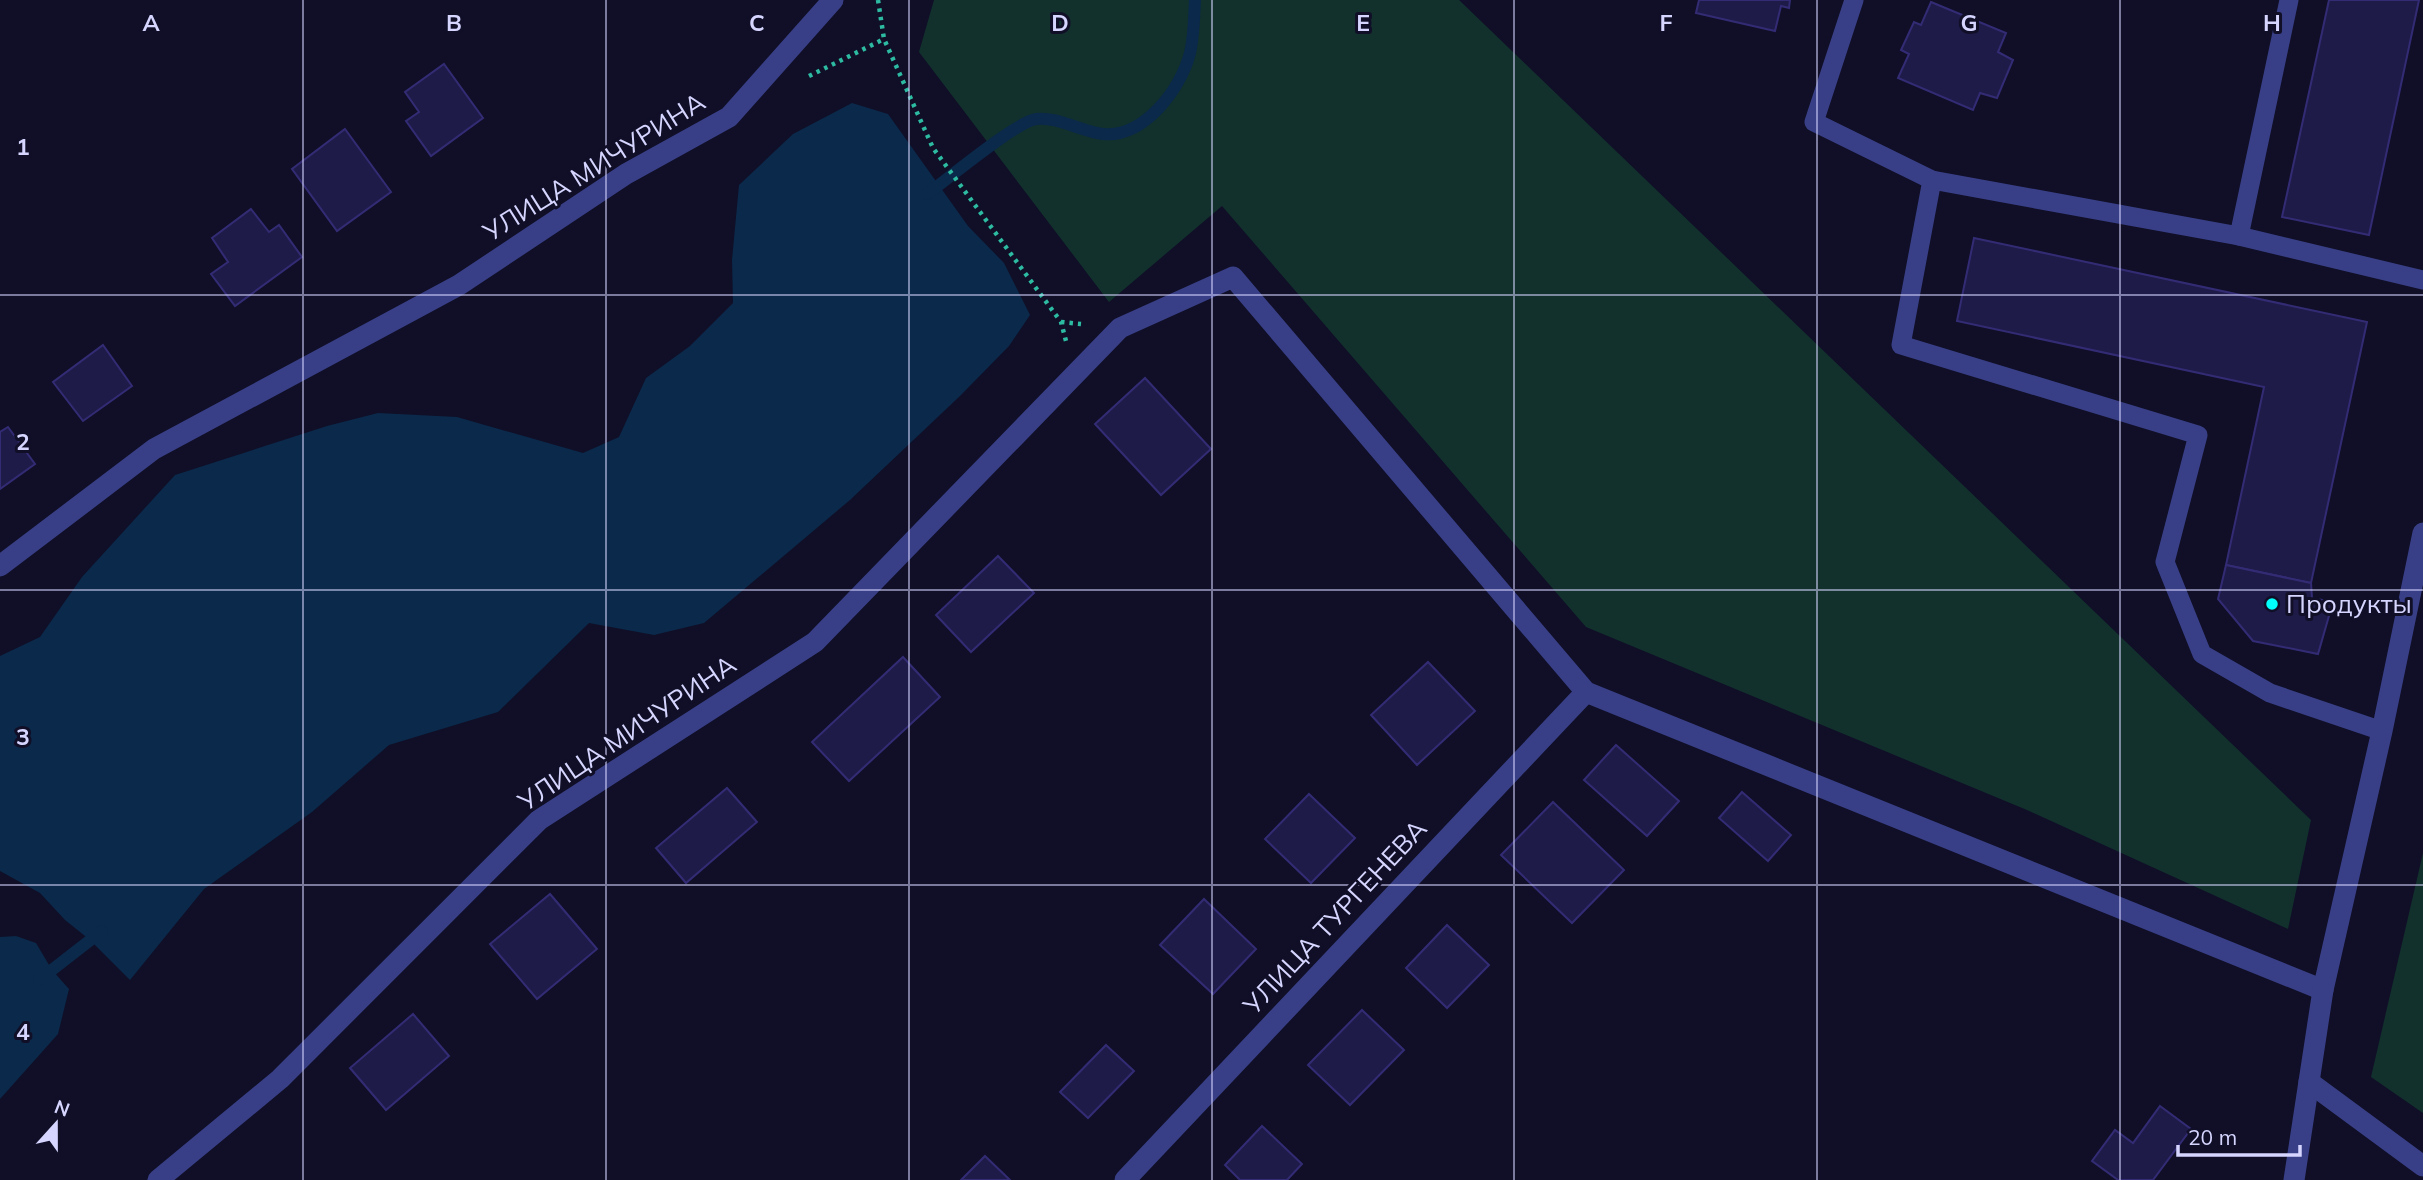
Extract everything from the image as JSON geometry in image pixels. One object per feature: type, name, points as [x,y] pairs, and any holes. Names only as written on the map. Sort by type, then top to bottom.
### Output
[{"type":"street","name":"УЛИЦА МИЧУРИНА","points":[[0,566],[154,449],[459,285],[626,174],[729,117],[833,0]]},
{"type":"street","name":"УЛИЦА МИЧУРИНА","points":[[158,1180],[280,1079],[539,820],[815,642],[1120,328],[1233,277],[1586,692]]},
{"type":"street","points":[[2294,1180],[2323,990],[2382,731],[2423,533]]},
{"type":"street","points":[[1586,692],[2323,990]]},
{"type":"street","name":"УЛИЦА ТУРГЕНЕВА","points":[[1125,1180],[1586,692]]},
{"type":"street","points":[[2309,1082],[2423,1166]]},
{"type":"lane","points":[[1854,0],[1814,122],[1932,180],[2239,236],[2423,280]]},
{"type":"lane","points":[[2239,236],[2289,0]]},
{"type":"lane","points":[[1932,180],[1901,345],[2198,435],[2165,562],[2202,654],[2270,694],[2382,731]]},
{"type":"path","points":[[878,0],[884,39],[933,148],[1061,322],[1075,373]]},
{"type":"green space","points":[[934,0],[1459,0],[2311,820],[2288,929],[2027,810],[1586,627],[1222,206],[1109,302],[919,52]]},
{"type":"green space","points":[[2423,853],[2423,1113],[2371,1077]]},
{"type":"water","points":[[852,103],[888,114],[968,226],[1004,263],[1030,315],[1009,346],[850,500],[704,623],[654,635],[589,623],[498,712],[389,745],[312,812],[204,889],[130,980],[40,893],[0,871],[0,656],[40,637],[82,577],[175,475],[327,426],[378,413],[457,417],[583,453],[619,437],[646,378],[690,346],[733,303],[732,260],[739,185],[793,134]]},
{"type":"water","points":[[16,936],[36,943],[52,970],[69,989],[58,1034],[0,1099],[0,937]]},
{"type":"building","points":[[1699,0],[1790,0],[1789,8],[1781,6],[1775,31],[1696,13]]},
{"type":"building","points":[[2329,0],[2419,0],[2369,235],[2282,217]]},
{"type":"building","points":[[1931,2],[2006,33],[1998,52],[2013,60],[1997,98],[1980,93],[1973,110],[1898,78],[1909,54],[1901,50],[1914,22],[1921,25]]},
{"type":"building","points":[[444,64],[483,118],[431,156],[406,121],[419,112],[405,92]]},
{"type":"building","points":[[345,129],[391,192],[337,231],[292,169]]},
{"type":"building","points":[[251,209],[269,232],[279,225],[302,257],[235,306],[211,274],[228,262],[212,238]]},
{"type":"building","points":[[1974,238],[2367,322],[2311,583],[2226,565],[2264,387],[1957,321]]},
{"type":"building","points":[[103,345],[132,386],[83,421],[53,382]]},
{"type":"building","points":[[1145,378],[1211,449],[1161,495],[1095,424]]},
{"type":"building","points":[[8,427],[35,464],[0,489],[0,432]]},
{"type":"building","points":[[998,556],[1034,593],[971,652],[936,615]]},
{"type":"building","points":[[2226,565],[2311,583],[2312,598],[2333,602],[2318,654],[2253,641],[2218,599]]},
{"type":"building","points":[[903,657],[940,697],[849,781],[812,742]]},
{"type":"building","points":[[1428,662],[1475,711],[1417,765],[1371,715]]},
{"type":"building","points":[[1616,745],[1679,801],[1647,836],[1584,780]]},
{"type":"building","points":[[727,788],[757,822],[686,883],[656,848]]},
{"type":"building","points":[[1742,792],[1791,835],[1768,861],[1719,818]]},
{"type":"building","points":[[1309,794],[1355,838],[1311,883],[1265,839]]},
{"type":"building","points":[[1553,802],[1624,870],[1572,923],[1501,855]]},
{"type":"building","points":[[550,894],[597,949],[537,999],[490,944]]},
{"type":"building","points":[[1204,899],[1256,949],[1213,994],[1160,945]]},
{"type":"building","points":[[1447,925],[1489,965],[1447,1008],[1406,968]]},
{"type":"building","points":[[1362,1010],[1404,1050],[1350,1105],[1308,1065]]},
{"type":"building","points":[[413,1014],[449,1056],[386,1110],[350,1068]]},
{"type":"building","points":[[1106,1045],[1134,1071],[1088,1118],[1060,1092]]},
{"type":"building","points":[[2160,1106],[2191,1129],[2153,1180],[2118,1180],[2092,1161],[2115,1130],[2133,1143]]},
{"type":"building","points":[[1262,1126],[1302,1164],[1287,1180],[1240,1180],[1225,1165]]},
{"type":"building","points":[[985,1156],[1010,1180],[961,1180]]},
{"type":"waterway","points":[[927,194],[1026,122],[1036,119],[1052,120],[1103,134],[1118,133],[1146,120],[1169,96],[1185,67],[1192,40],[1195,0]]},
{"type":"waterway","points":[[39,980],[102,931]]},
{"type":"place","name":"Продукты","points":[[2272,604]]}]
